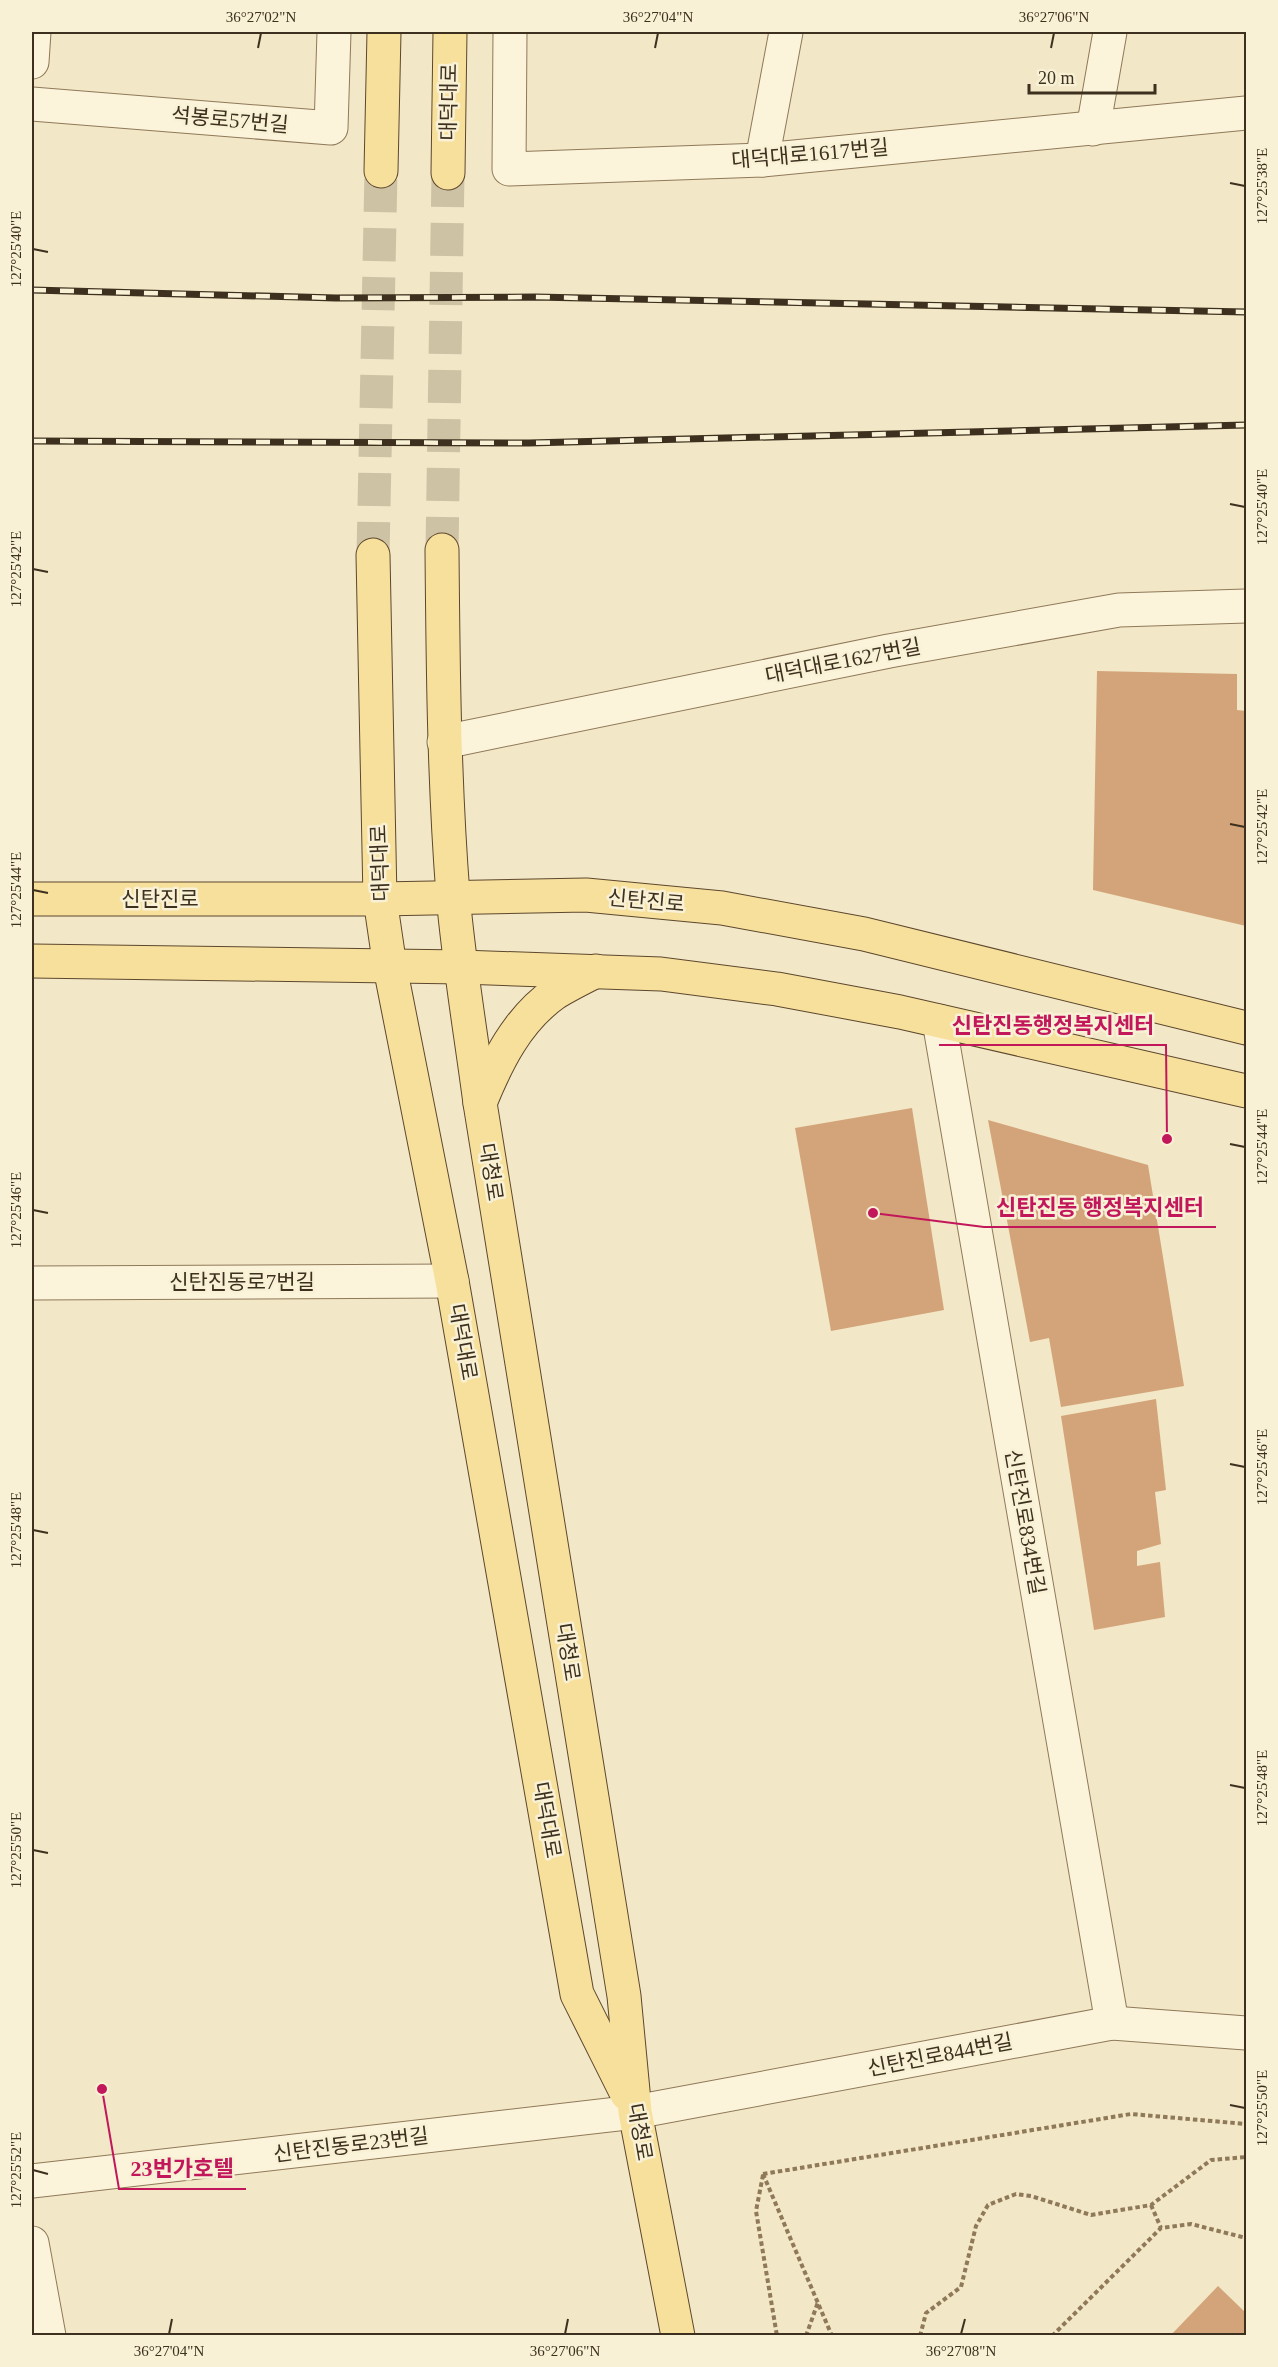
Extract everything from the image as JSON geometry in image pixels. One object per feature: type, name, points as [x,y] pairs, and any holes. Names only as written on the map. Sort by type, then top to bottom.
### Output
[{"type":"main road","points":[[381,171],[384,32]]},
{"type":"main road","name":"대덕대로","points":[[448,173],[450,32]]},
{"type":"main road","points":[[442,550],[444,742],[453,897],[462,967]]},
{"type":"main road","name":"대덕대로","points":[[373,555],[380,899],[390,967],[452,1281],[577,1994],[635,2112]]},
{"type":"main road","name":"신탄진로","points":[[32,899],[380,899],[586,896],[722,908],[864,934],[1246,1028]]},
{"type":"main road","points":[[32,961],[462,967],[661,974],[777,989],[900,1012],[1246,1090]]},
{"type":"main road","name":"대청로","points":[[462,967],[480,1103],[624,1996],[635,2112],[678,2336]]},
{"type":"main road","points":[[480,1103],[505,1049],[536,1009],[556,993],[596,971]]},
{"type":"street","points":[[32,62],[34,32]]},
{"type":"street","name":"석봉로57번길","points":[[32,104],[331,128],[334,32]]},
{"type":"street","name":"대덕대로1617번길","points":[[510,32],[509,169],[762,160],[1246,113]]},
{"type":"street","points":[[762,160],[786,32]]},
{"type":"street","points":[[1093,129],[1110,32]]},
{"type":"street","name":"대덕대로1627번길","points":[[444,742],[890,651],[1119,610],[1246,606]]},
{"type":"street","name":"신탄진로834번길","points":[[939,1021],[1112,2023]]},
{"type":"street","name":"신탄진동로7번길","points":[[32,1283],[452,1281]]},
{"type":"street","name":"신탄진로844번길","points":[[635,2112],[1112,2023],[1246,2032]]},
{"type":"street","name":"신탄진동로23번길","points":[[32,2181],[635,2112]]},
{"type":"street","points":[[32,2243],[49,2336]]},
{"type":"path","points":[[764,2174],[1131,2114],[1246,2124]]},
{"type":"path","points":[[920,2336],[926,2313],[961,2287],[976,2226],[988,2205],[1016,2194],[1031,2196],[1091,2215],[1152,2205],[1211,2160],[1246,2157]]},
{"type":"path","points":[[764,2174],[832,2336]]},
{"type":"path","points":[[764,2174],[756,2211],[777,2336]]},
{"type":"path","points":[[1152,2205],[1161,2228]]},
{"type":"path","points":[[1052,2336],[1161,2228],[1191,2224],[1246,2238]]},
{"type":"path","points":[[806,2336],[818,2302]]},
{"type":"building","points":[[1097,671],[1237,674],[1237,710],[1246,711],[1246,926],[1093,890]]},
{"type":"building","points":[[912,1108],[944,1310],[831,1331],[795,1128]]},
{"type":"building","points":[[988,1120],[1148,1165],[1184,1386],[1061,1407],[1049,1338],[1030,1342]]},
{"type":"building","points":[[1156,1399],[1166,1490],[1155,1492],[1161,1544],[1137,1551],[1137,1566],[1160,1562],[1165,1617],[1094,1630],[1061,1416]]},
{"type":"building","points":[[1218,2286],[1246,2313],[1246,2336],[1170,2336]]},
{"type":"tunnel","points":[[373,555],[381,171]]},
{"type":"tunnel","points":[[442,550],[448,173]]},
{"type":"railway","points":[[32,290],[336,298],[535,297],[1246,312]]},
{"type":"railway","points":[[32,441],[529,443],[1246,425]]},
{"type":"place","name":"신탄진동행정복지센터","points":[[1167,1139]]},
{"type":"place","name":"신탄진동 행정복지센터","points":[[873,1213]]},
{"type":"place","name":"23번가호텔","points":[[102,2089]]}]
